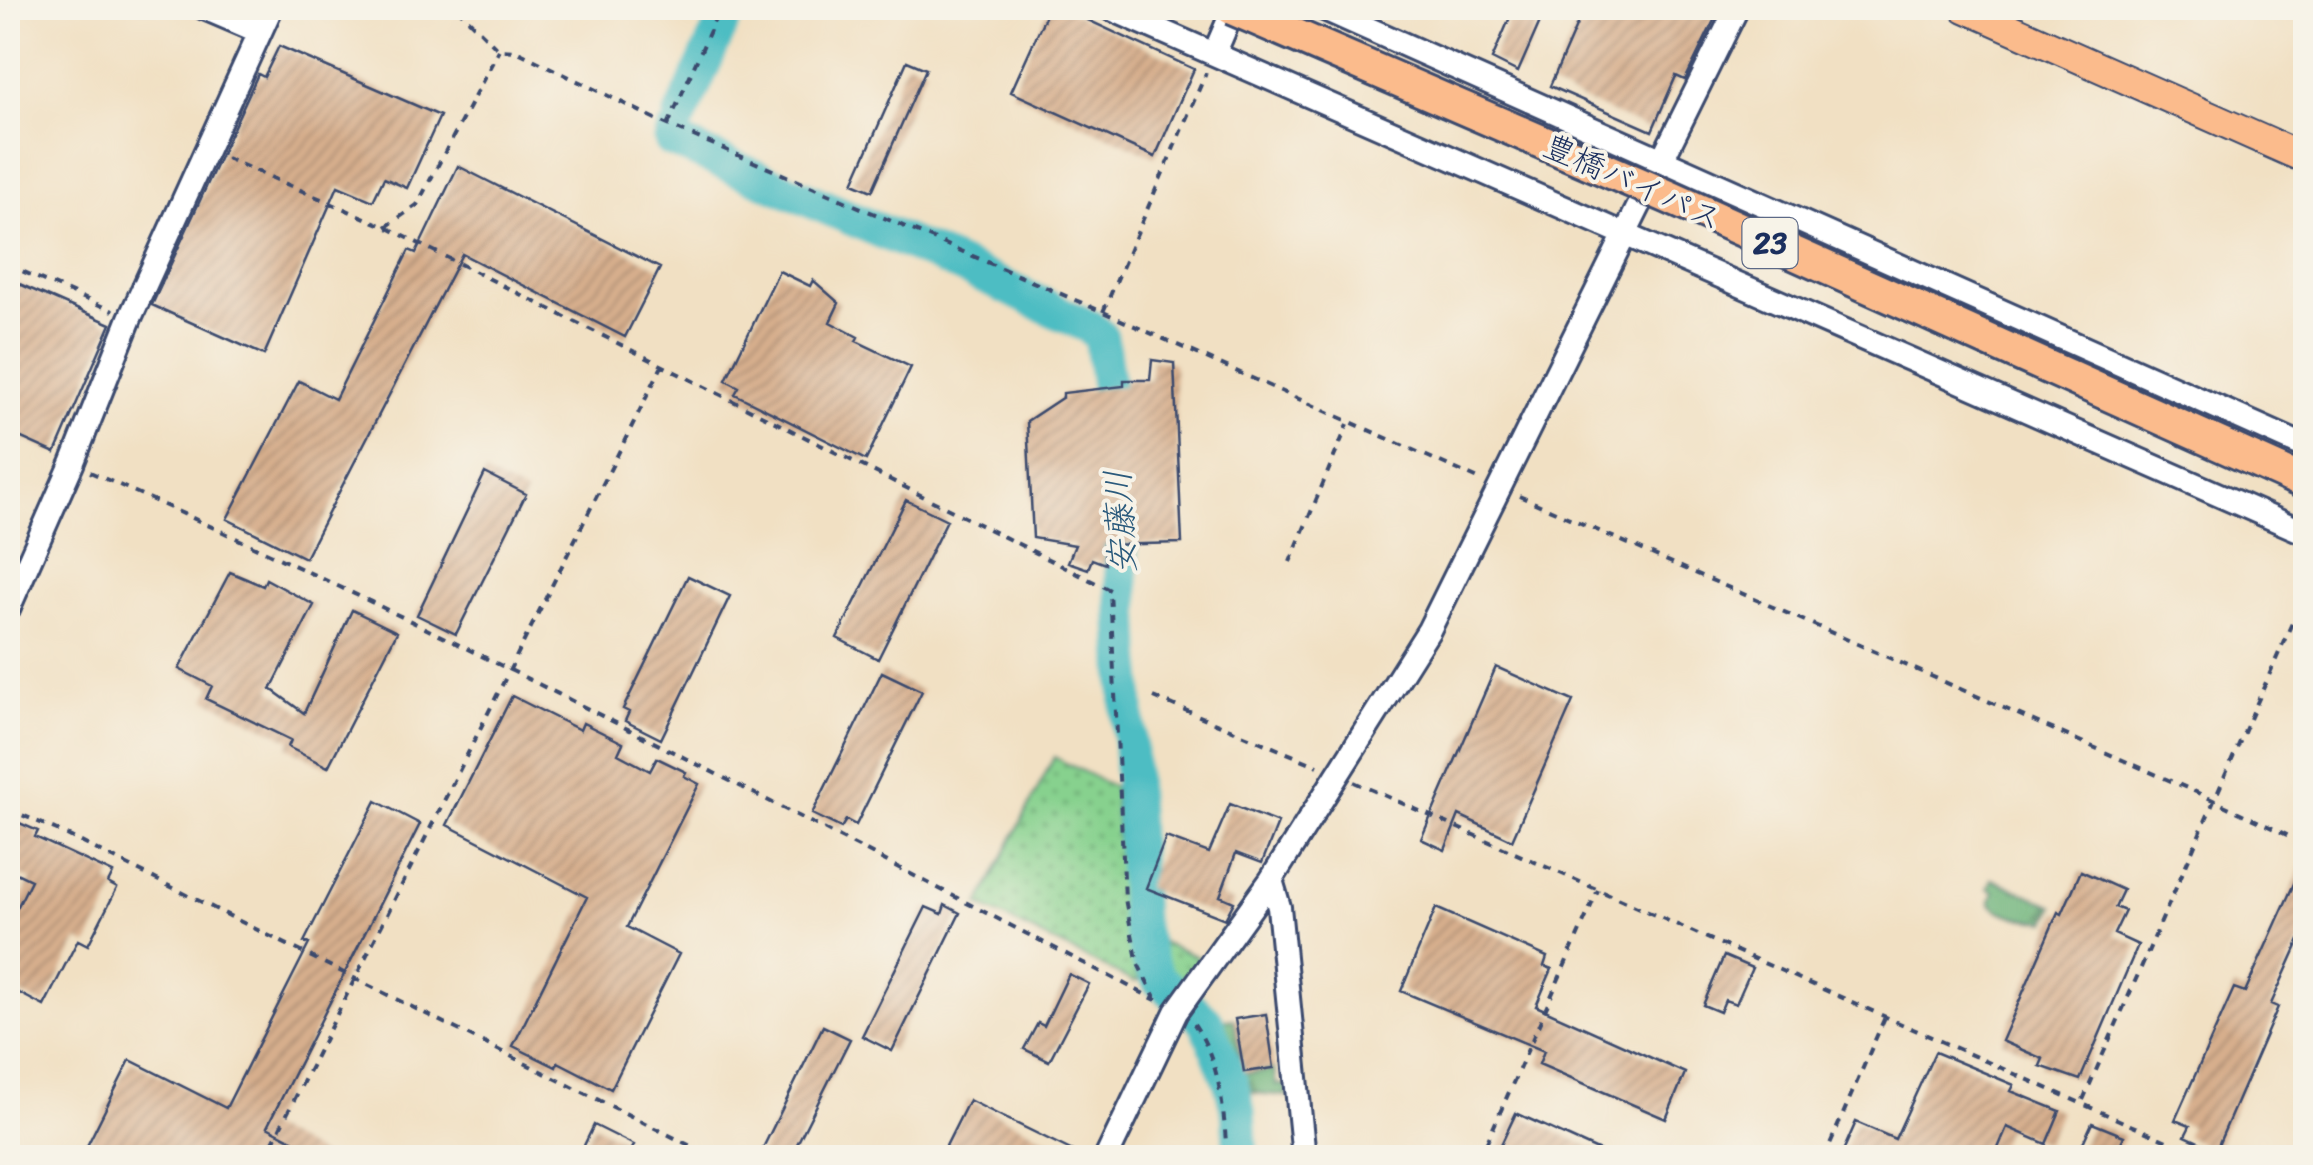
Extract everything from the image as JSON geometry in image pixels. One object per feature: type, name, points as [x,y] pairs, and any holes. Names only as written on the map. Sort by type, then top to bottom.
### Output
[{"type":"highway","name":"豊橋バイパス","points":[[1233,8],[1669,197],[2306,483]]},
{"type":"highway","name":"豊橋バイパス","points":[[1267,8],[2306,468]]},
{"type":"main road","points":[[1965,8],[2306,159]]},
{"type":"street","points":[[204,8],[260,32]]},
{"type":"street","points":[[8,609],[130,318],[271,8]]},
{"type":"street","points":[[1108,8],[2306,533]]},
{"type":"street","points":[[1214,52],[1233,8]]},
{"type":"street","points":[[1322,8],[2306,447]]},
{"type":"street","points":[[1106,1158],[1175,1004],[1271,880],[1421,644],[1737,8]]},
{"type":"street","points":[[1271,880],[1278,907],[1304,1158]]},
{"type":"path","points":[[457,8],[499,50],[516,51],[668,125],[1103,312],[1348,424],[2306,844]]},
{"type":"path","points":[[668,125],[720,8]]},
{"type":"path","points":[[386,227],[417,206],[499,50]]},
{"type":"path","points":[[1103,312],[1214,52]]},
{"type":"path","points":[[208,150],[386,227],[1110,590],[1125,899],[1138,964],[1202,1036],[1222,1096],[1227,1158]]},
{"type":"path","points":[[8,266],[130,318]]},
{"type":"path","points":[[265,1158],[662,365]]},
{"type":"path","points":[[1290,562],[1348,424]]},
{"type":"path","points":[[72,464],[224,530],[1175,1004]]},
{"type":"path","points":[[2082,1102],[2306,592]]},
{"type":"path","points":[[1154,697],[2205,1158]]},
{"type":"path","points":[[8,809],[58,830],[715,1158]]},
{"type":"path","points":[[1480,1158],[1598,890]]},
{"type":"path","points":[[1824,1158],[1885,1017]]},
{"type":"path","points":[[2167,1158],[2173,1144]]},
{"type":"green space","points":[[1054,757],[1114,787],[1125,908],[1142,979],[1134,982],[979,905]]},
{"type":"green space","points":[[1992,879],[2054,906],[2047,922],[2016,917],[1995,908],[1990,903],[1994,892],[1988,888]]},
{"type":"green space","points":[[1149,937],[1203,959],[1179,993],[1165,980]]},
{"type":"green space","points":[[1234,1019],[1242,1074],[1274,1070],[1276,1085],[1285,1084],[1288,1096],[1244,1092],[1211,1022]]},
{"type":"building","points":[[1049,8],[1062,8],[1194,69],[1155,157],[1011,92]]},
{"type":"building","points":[[1514,8],[1546,8],[1518,72],[1492,59]]},
{"type":"building","points":[[1584,8],[1720,8],[1685,80],[1676,76],[1652,131],[1550,86]]},
{"type":"building","points":[[279,46],[440,116],[407,188],[384,178],[373,201],[338,186],[264,355],[152,305],[258,74],[264,77]]},
{"type":"building","points":[[907,61],[926,69],[872,191],[853,183]]},
{"type":"building","points":[[458,166],[660,268],[625,337],[462,254],[305,558],[227,519],[299,381],[335,399],[409,250],[416,253]]},
{"type":"building","points":[[779,271],[810,286],[813,280],[839,303],[830,322],[858,337],[856,341],[911,367],[866,460],[735,394],[739,387],[726,380]]},
{"type":"building","points":[[8,279],[111,324],[55,453],[8,432]]},
{"type":"building","points":[[1152,360],[1174,363],[1182,543],[1104,545],[1105,564],[1092,559],[1088,569],[1068,562],[1075,545],[1033,538],[1027,421],[1063,397],[1063,393],[1124,386],[1124,380],[1150,380]]},
{"type":"building","points":[[485,473],[526,494],[456,634],[417,615]]},
{"type":"building","points":[[906,500],[947,520],[878,659],[837,638]]},
{"type":"building","points":[[230,572],[263,586],[266,579],[314,605],[271,689],[304,713],[352,610],[397,632],[328,767],[288,747],[291,740],[206,699],[212,686],[179,669]]},
{"type":"building","points":[[688,576],[730,596],[661,739],[625,721],[629,712],[623,709]]},
{"type":"building","points":[[1496,667],[1573,701],[1512,840],[1459,815],[1445,850],[1421,839]]},
{"type":"building","points":[[882,672],[922,691],[856,825],[846,820],[841,828],[812,814]]},
{"type":"building","points":[[512,696],[580,730],[583,723],[623,743],[618,754],[650,771],[657,758],[686,772],[684,776],[699,784],[627,927],[679,954],[611,1089],[558,1062],[556,1067],[513,1046],[587,897],[447,825]]},
{"type":"building","points":[[376,801],[420,824],[267,1127],[327,1158],[81,1158],[130,1060],[226,1108]]},
{"type":"building","points":[[1230,804],[1278,823],[1262,863],[1236,853],[1220,896],[1234,902],[1225,919],[1146,888],[1166,837],[1209,853]]},
{"type":"building","points":[[8,818],[38,831],[35,837],[113,873],[108,883],[117,888],[88,945],[78,940],[44,1006],[8,987],[8,926],[31,880],[8,869]]},
{"type":"building","points":[[2306,857],[2306,926],[2271,1004],[2278,1007],[2216,1150],[2185,1136],[2190,1126],[2175,1120],[2234,988],[2245,992]]},
{"type":"building","points":[[2081,871],[2123,890],[2115,907],[2125,911],[2114,934],[2138,945],[2080,1080],[2040,1066],[2043,1059],[2002,1041],[2058,912],[2062,914]]},
{"type":"building","points":[[945,905],[960,913],[892,1051],[862,1036],[926,907],[942,914]]},
{"type":"building","points":[[1436,908],[1547,957],[1544,966],[1552,969],[1536,1006],[1685,1073],[1666,1119],[1539,1064],[1544,1051],[1401,991]]},
{"type":"building","points":[[1724,956],[1752,968],[1736,1004],[1725,1000],[1720,1012],[1703,1005]]},
{"type":"building","points":[[1069,974],[1089,984],[1049,1061],[1024,1049],[1038,1023],[1044,1026]]},
{"type":"building","points":[[1266,1014],[1274,1068],[1244,1072],[1235,1019]]},
{"type":"building","points":[[823,1026],[850,1039],[790,1158],[758,1158]]},
{"type":"building","points":[[1935,1052],[2014,1085],[2011,1091],[2060,1111],[2046,1144],[2007,1127],[1994,1158],[1840,1158],[1856,1122],[1895,1139]]},
{"type":"building","points":[[969,1100],[997,1114],[1087,1158],[940,1158]]},
{"type":"building","points":[[1516,1113],[1615,1158],[1518,1158],[1499,1149]]},
{"type":"building","points":[[2092,1123],[2124,1136],[2114,1158],[2076,1158]]},
{"type":"building","points":[[594,1125],[634,1145],[628,1158],[578,1158]]},
{"type":"waterway","name":"安藤川","points":[[680,117],[729,8]]},
{"type":"waterway","name":"安藤川","points":[[673,133],[671,140],[963,267],[1090,327],[1101,337],[1115,434]]},
{"type":"waterway","name":"安藤川","points":[[1118,496],[1138,920],[1158,979],[1206,1021],[1238,1111],[1241,1158]]}]
